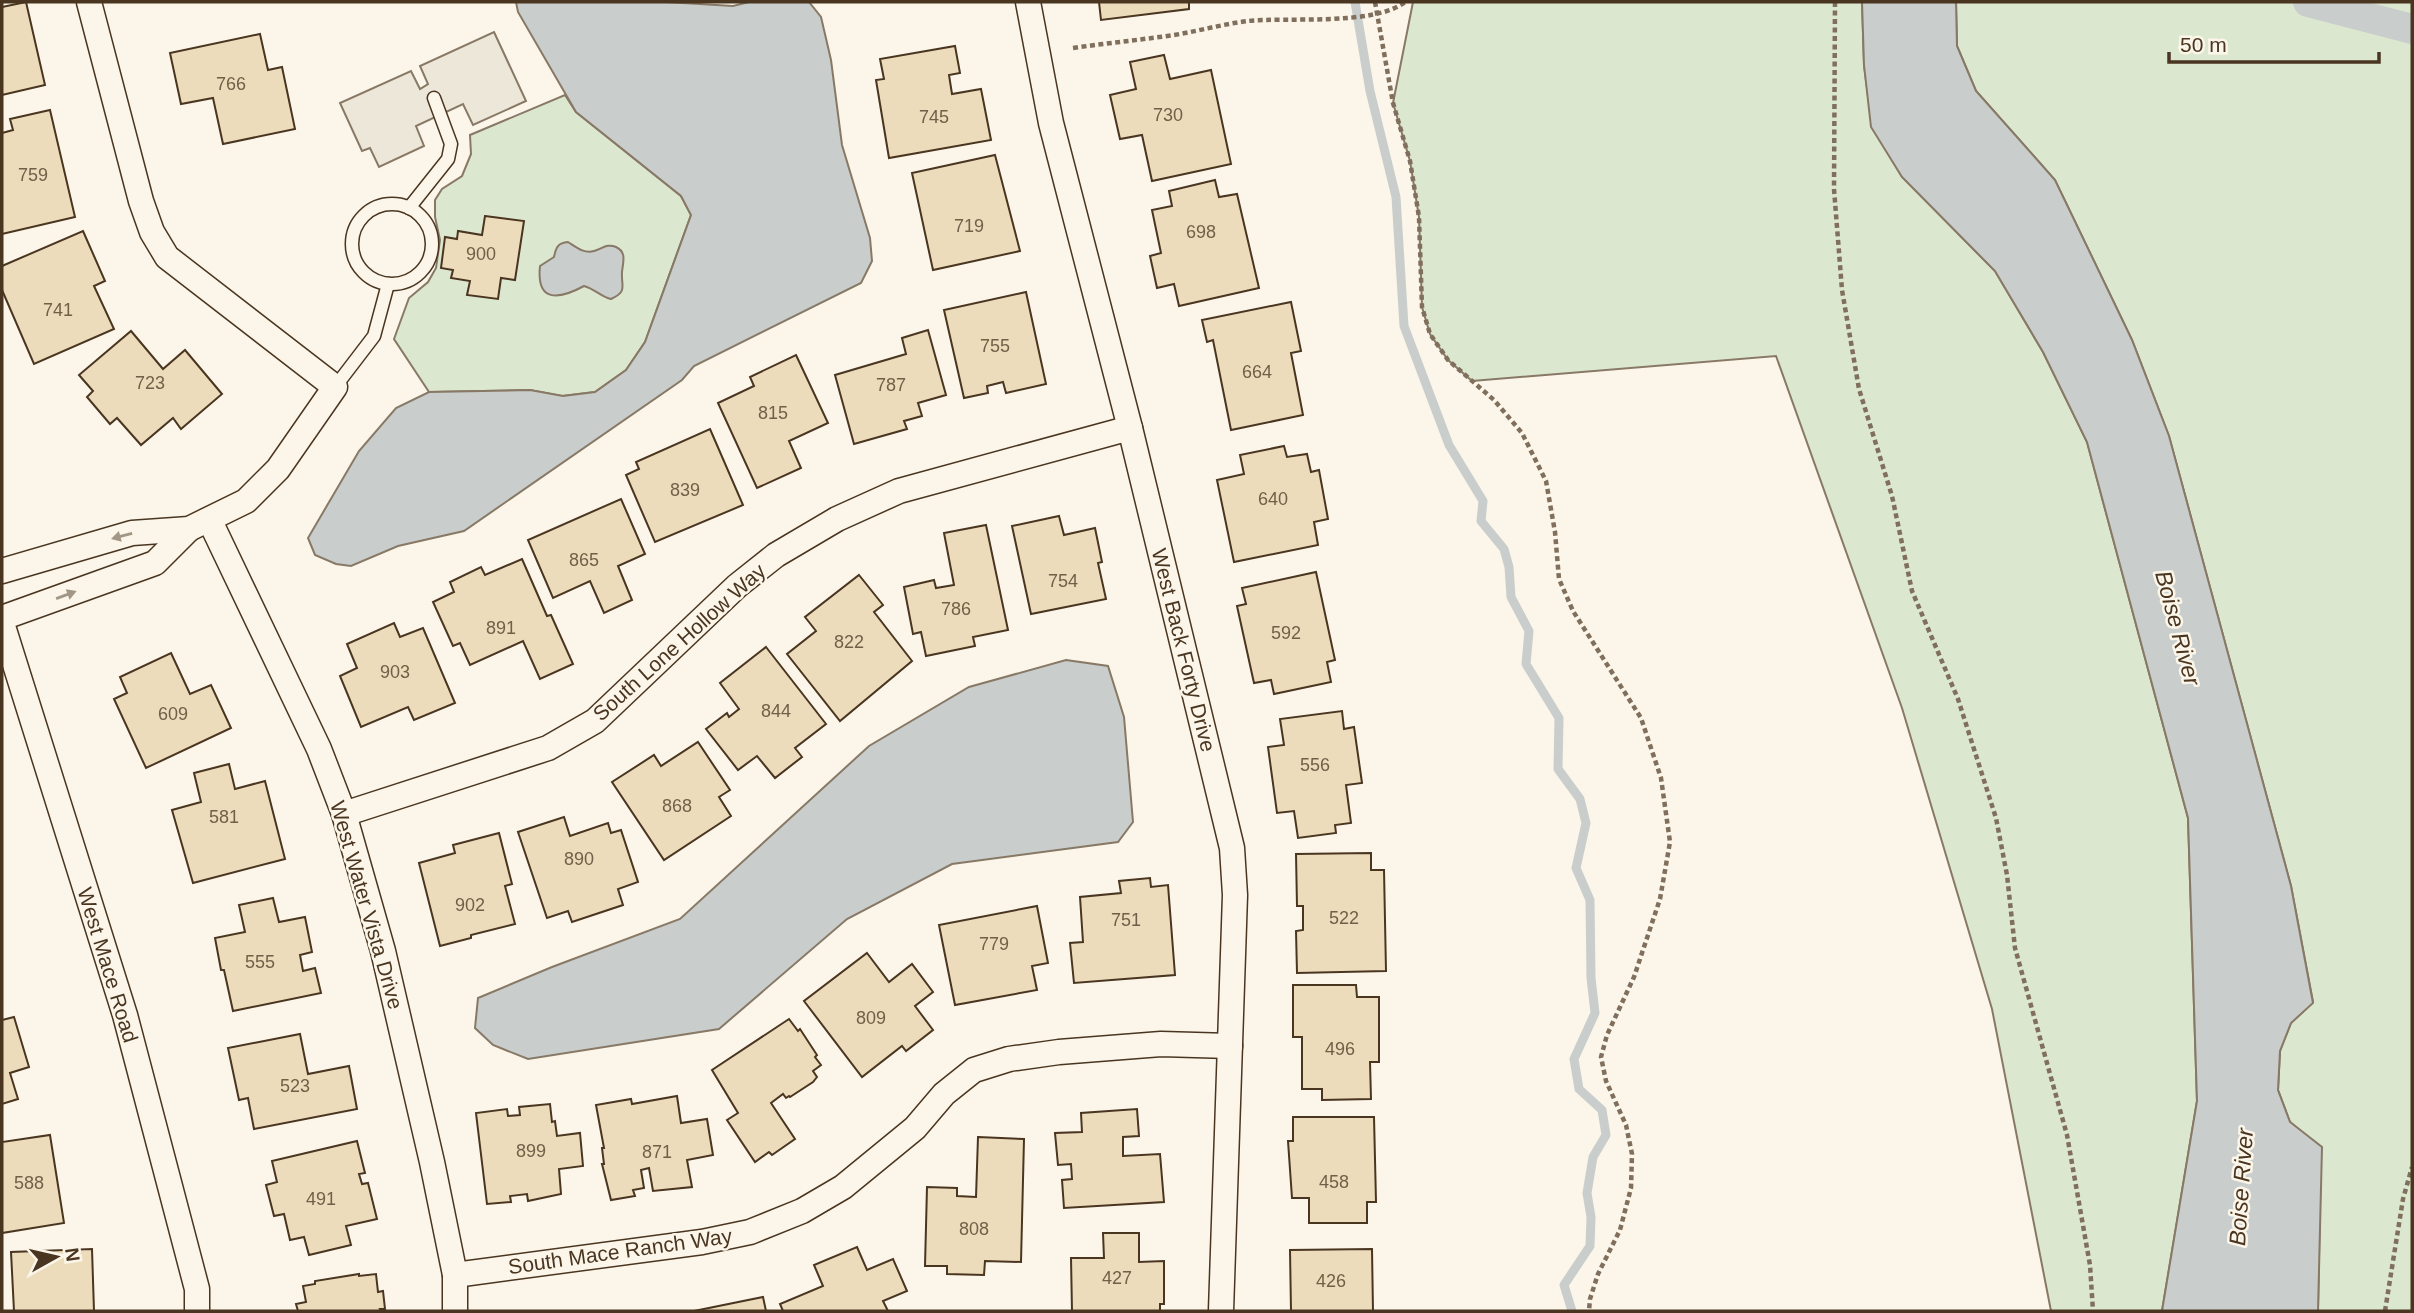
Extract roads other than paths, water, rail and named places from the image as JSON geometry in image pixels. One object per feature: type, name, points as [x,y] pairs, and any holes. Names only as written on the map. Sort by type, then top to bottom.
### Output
[{"type":"street","points":[[2,621],[155,563],[200,525],[246,501],[278,469],[335,387],[167,257],[152,232],[141,201],[89,2]]},
{"type":"street","name":"West Back Forty Drive","points":[[1028,2],[1051,123],[1130,428],[1232,848],[1235,895],[1222,1311]]},
{"type":"street","name":"South Lone Hollow Way","points":[[344,814],[548,748],[595,721],[737,586],[776,555],[837,519],[899,491],[1130,428]]},
{"type":"street","points":[[2,571],[132,533],[200,525]]},
{"type":"street","name":"West Water Vista Drive","points":[[200,525],[319,749],[344,814],[383,951],[432,1162],[455,1275],[455,1311]]},
{"type":"street","name":"West Mace Road","points":[[2,621],[124,1015],[197,1289],[197,1311]]},
{"type":"street","name":"South Mace Ranch Way","points":[[455,1275],[702,1242],[750,1232],[789,1217],[843,1187],[915,1128],[944,1094],[974,1070],[1009,1059],[1161,1044],[1230,1046]]},
{"type":"lane","points":[[409,208],[448,159],[450,139],[434,98]]},
{"type":"lane","points":[[397,204],[420,216],[432,241],[424,268],[402,283],[388,284],[365,274],[352,253],[352,240],[362,217],[372,209],[397,204]]},
{"type":"lane","points":[[335,387],[373,336],[388,284]]},
{"type":"water","points":[[516,2],[666,2],[733,6],[749,2],[809,2],[821,17],[831,60],[842,145],[870,238],[872,261],[861,283],[694,366],[682,380],[464,531],[398,546],[351,566],[336,564],[315,555],[308,538],[359,451],[396,408],[429,392],[530,390],[563,396],[595,392],[626,370],[645,342],[691,215],[681,196],[576,112],[518,12]]},
{"type":"water","name":"Boise River","points":[[1862,2],[1956,2],[1957,46],[1976,91],[2055,180],[2132,340],[2169,436],[2291,886],[2313,1003],[2291,1023],[2280,1051],[2278,1090],[2290,1122],[2322,1147],[2318,1311],[2162,1311],[2197,1101],[2188,818],[2087,442],[2043,352],[1995,271],[1902,177],[1871,127],[1864,65]]},
{"type":"water","points":[[568,242],[587,252],[610,246],[622,252],[624,258],[620,294],[611,299],[584,286],[566,294],[552,295],[546,292],[542,287],[540,266],[554,257],[560,245]]},
{"type":"water","points":[[1066,660],[1108,666],[1124,717],[1133,822],[1118,842],[952,864],[847,919],[719,1029],[528,1059],[493,1045],[475,1028],[478,998],[680,919],[869,746],[969,687]]},
{"type":"waterway","points":[[1355,2],[1370,91],[1396,197],[1404,326],[1449,445],[1483,501],[1481,521],[1504,549],[1509,567],[1511,597],[1529,631],[1526,664],[1559,718],[1558,769],[1580,799],[1586,823],[1576,868],[1590,900],[1591,978],[1595,1013],[1574,1059],[1579,1089],[1602,1110],[1606,1135],[1593,1157],[1587,1193],[1591,1217],[1590,1246],[1564,1285],[1572,1311]]},
{"type":"waterway","points":[[2308,2],[2412,29]]}]
